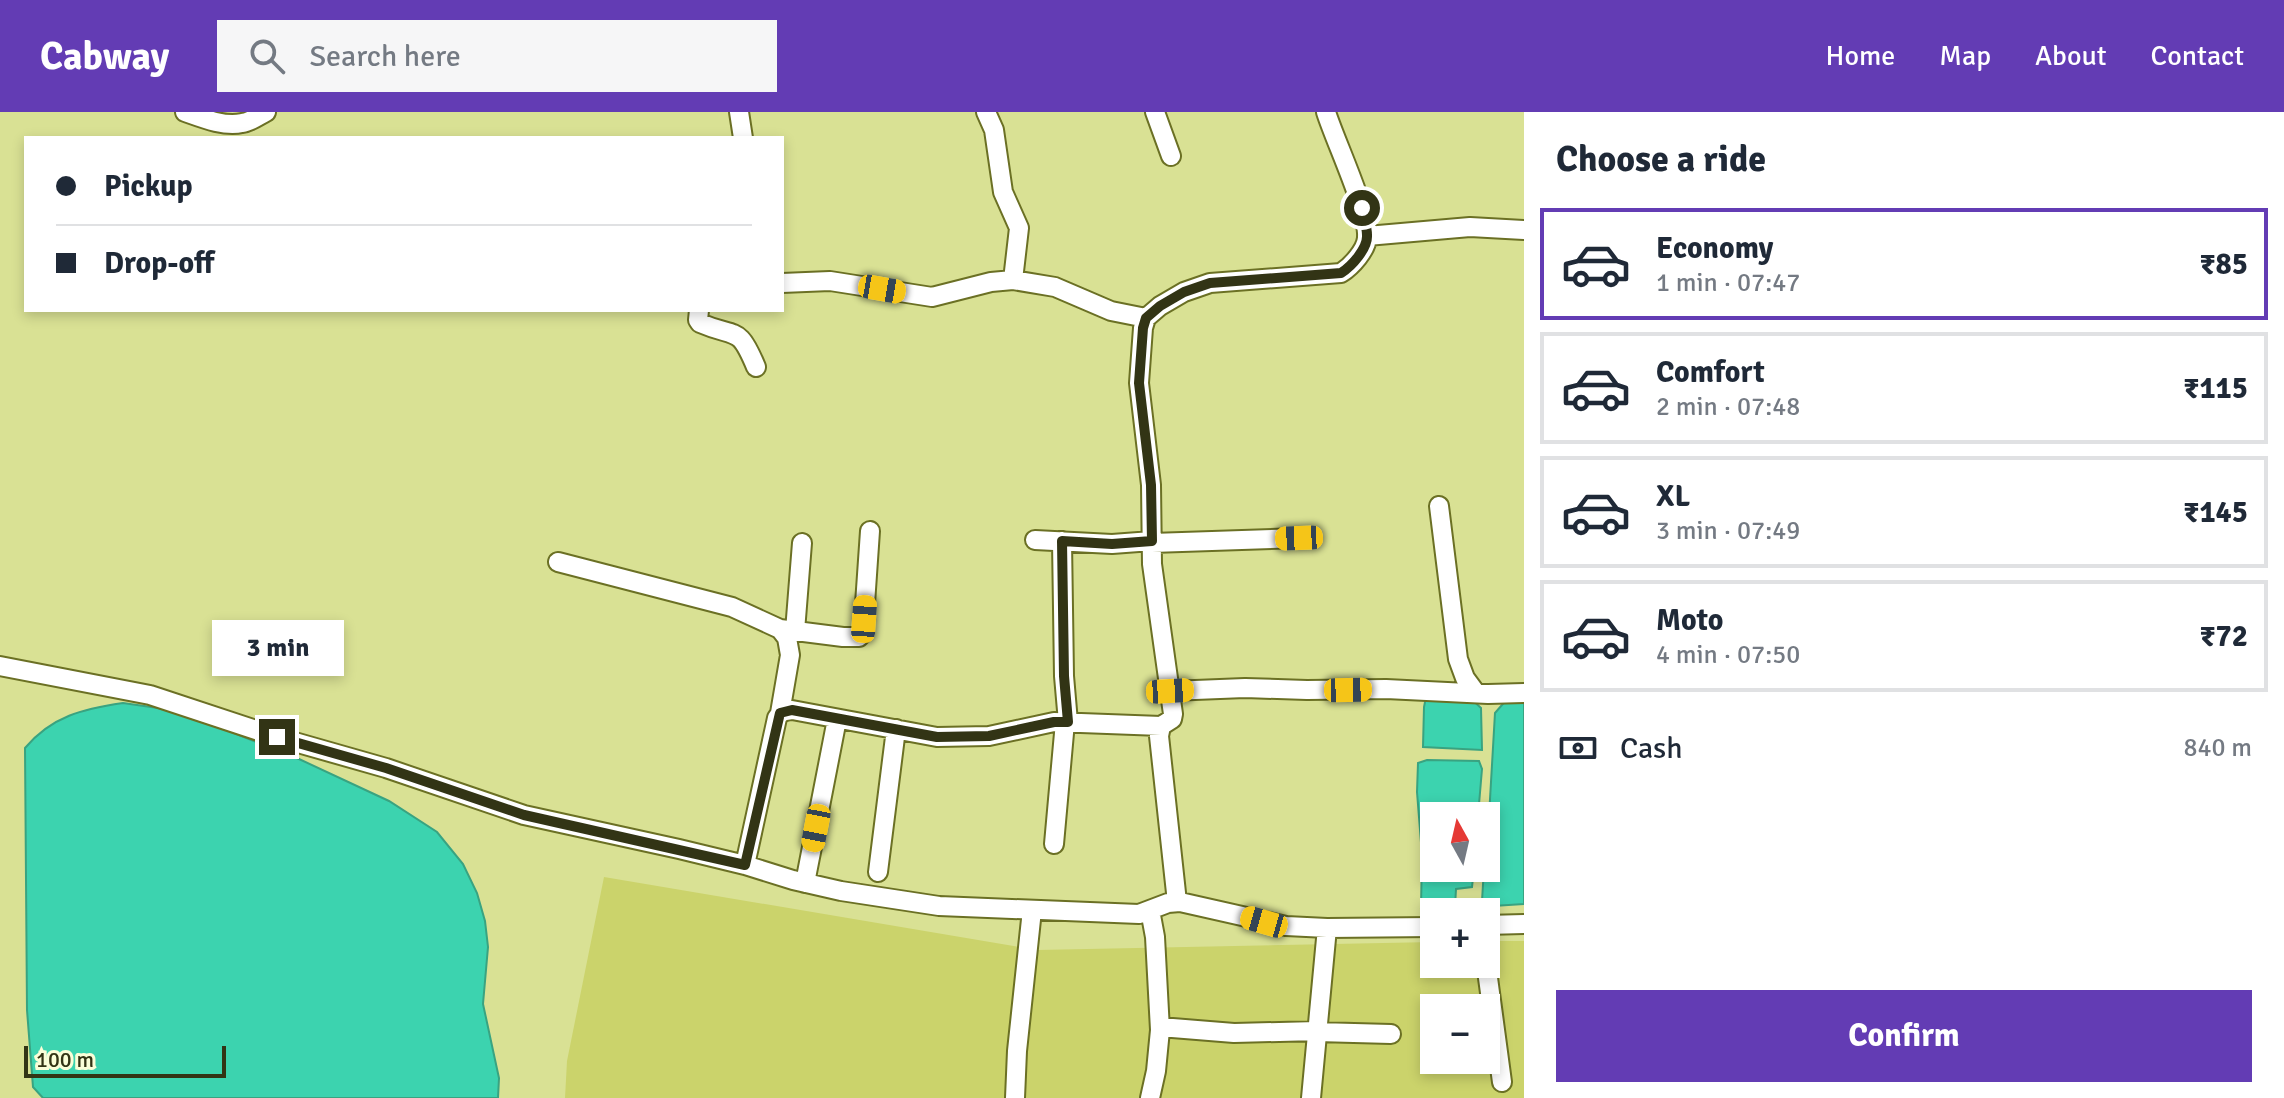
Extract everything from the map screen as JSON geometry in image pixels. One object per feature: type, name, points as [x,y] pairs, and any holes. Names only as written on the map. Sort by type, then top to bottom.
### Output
[{"type":"street","points":[[185,112],[224,124],[238,124],[266,112]]},
{"type":"street","points":[[739,112],[743,136]]},
{"type":"street","points":[[986,112],[994,130],[1003,192],[1019,228],[1013,280]]},
{"type":"street","points":[[1155,112],[1171,156]]},
{"type":"street","points":[[1177,902],[1159,736],[1166,722],[1170,691],[1152,564],[1146,542],[1151,485],[1139,383],[1143,328],[1146,318],[1160,306],[1184,292],[1210,283],[1341,273],[1347,269],[1360,253],[1367,236],[1362,208],[1326,112]]},
{"type":"street","points":[[1367,236],[1470,227],[1524,230]]},
{"type":"street","points":[[784,283],[830,281],[932,297],[991,282],[1013,280],[1055,287],[1111,311],[1146,318]]},
{"type":"street","points":[[699,312],[700,323],[743,339],[756,367]]},
{"type":"street","points":[[1439,506],[1458,659],[1465,678],[1476,693]]},
{"type":"street","points":[[558,562],[732,607],[788,630],[854,638],[863,633],[870,531]]},
{"type":"street","points":[[1035,540],[1146,542],[1299,538]]},
{"type":"street","points":[[1054,844],[1066,722],[1062,541]]},
{"type":"street","points":[[745,865],[780,713],[790,655],[788,630],[802,543]]},
{"type":"street","points":[[0,666],[150,695],[277,737],[386,768],[524,815],[745,865],[805,883],[939,906],[1139,914],[1177,902],[1286,926],[1420,927]]},
{"type":"street","points":[[1170,691],[1245,688],[1524,693]]},
{"type":"street","points":[[780,713],[792,710],[937,737],[965,738],[1054,722],[1166,722]]},
{"type":"street","points":[[805,883],[837,719]]},
{"type":"street","points":[[878,872],[896,729]]},
{"type":"street","points":[[1015,1098],[1032,910]]},
{"type":"street","points":[[1150,910],[1155,937],[1160,1027],[1150,1098]]},
{"type":"street","points":[[1500,925],[1524,924]]},
{"type":"street","points":[[1311,1098],[1327,928]]},
{"type":"street","points":[[1488,978],[1502,1082]]},
{"type":"street","points":[[1160,1027],[1234,1033],[1391,1034]]},
{"type":"green space","points":[[604,877],[1038,950],[1420,942],[1420,978],[1500,978],[1500,941],[1524,941],[1524,1098],[565,1098],[567,1061]]},
{"type":"water","points":[[1514,691],[1524,692],[1524,904],[1500,906],[1500,898],[1482,898],[1483,882],[1500,882],[1500,802],[1490,802],[1495,713]]},
{"type":"water","points":[[1466,694],[1481,708],[1482,750],[1423,747],[1426,697]]},
{"type":"water","points":[[123,703],[179,711],[299,759],[389,801],[437,832],[463,864],[477,893],[485,921],[488,947],[483,1004],[499,1078],[498,1098],[43,1098],[33,1087],[27,1010],[25,748],[57,721],[95,708]]},
{"type":"water","points":[[1427,760],[1479,761],[1482,769],[1479,802],[1420,802],[1420,830],[1418,763]]},
{"type":"water","points":[[1421,882],[1473,882],[1472,887],[1456,889],[1456,898],[1421,898]]},
{"type":"route","points":[[277,737],[386,768],[524,815],[745,865],[780,713],[792,710],[937,737],[965,738],[1068,722],[1064,676],[1062,541],[1112,544],[1152,541],[1151,485],[1139,383],[1146,318],[1184,292],[1210,283],[1341,273],[1352,264],[1366,242],[1362,208]]}]
